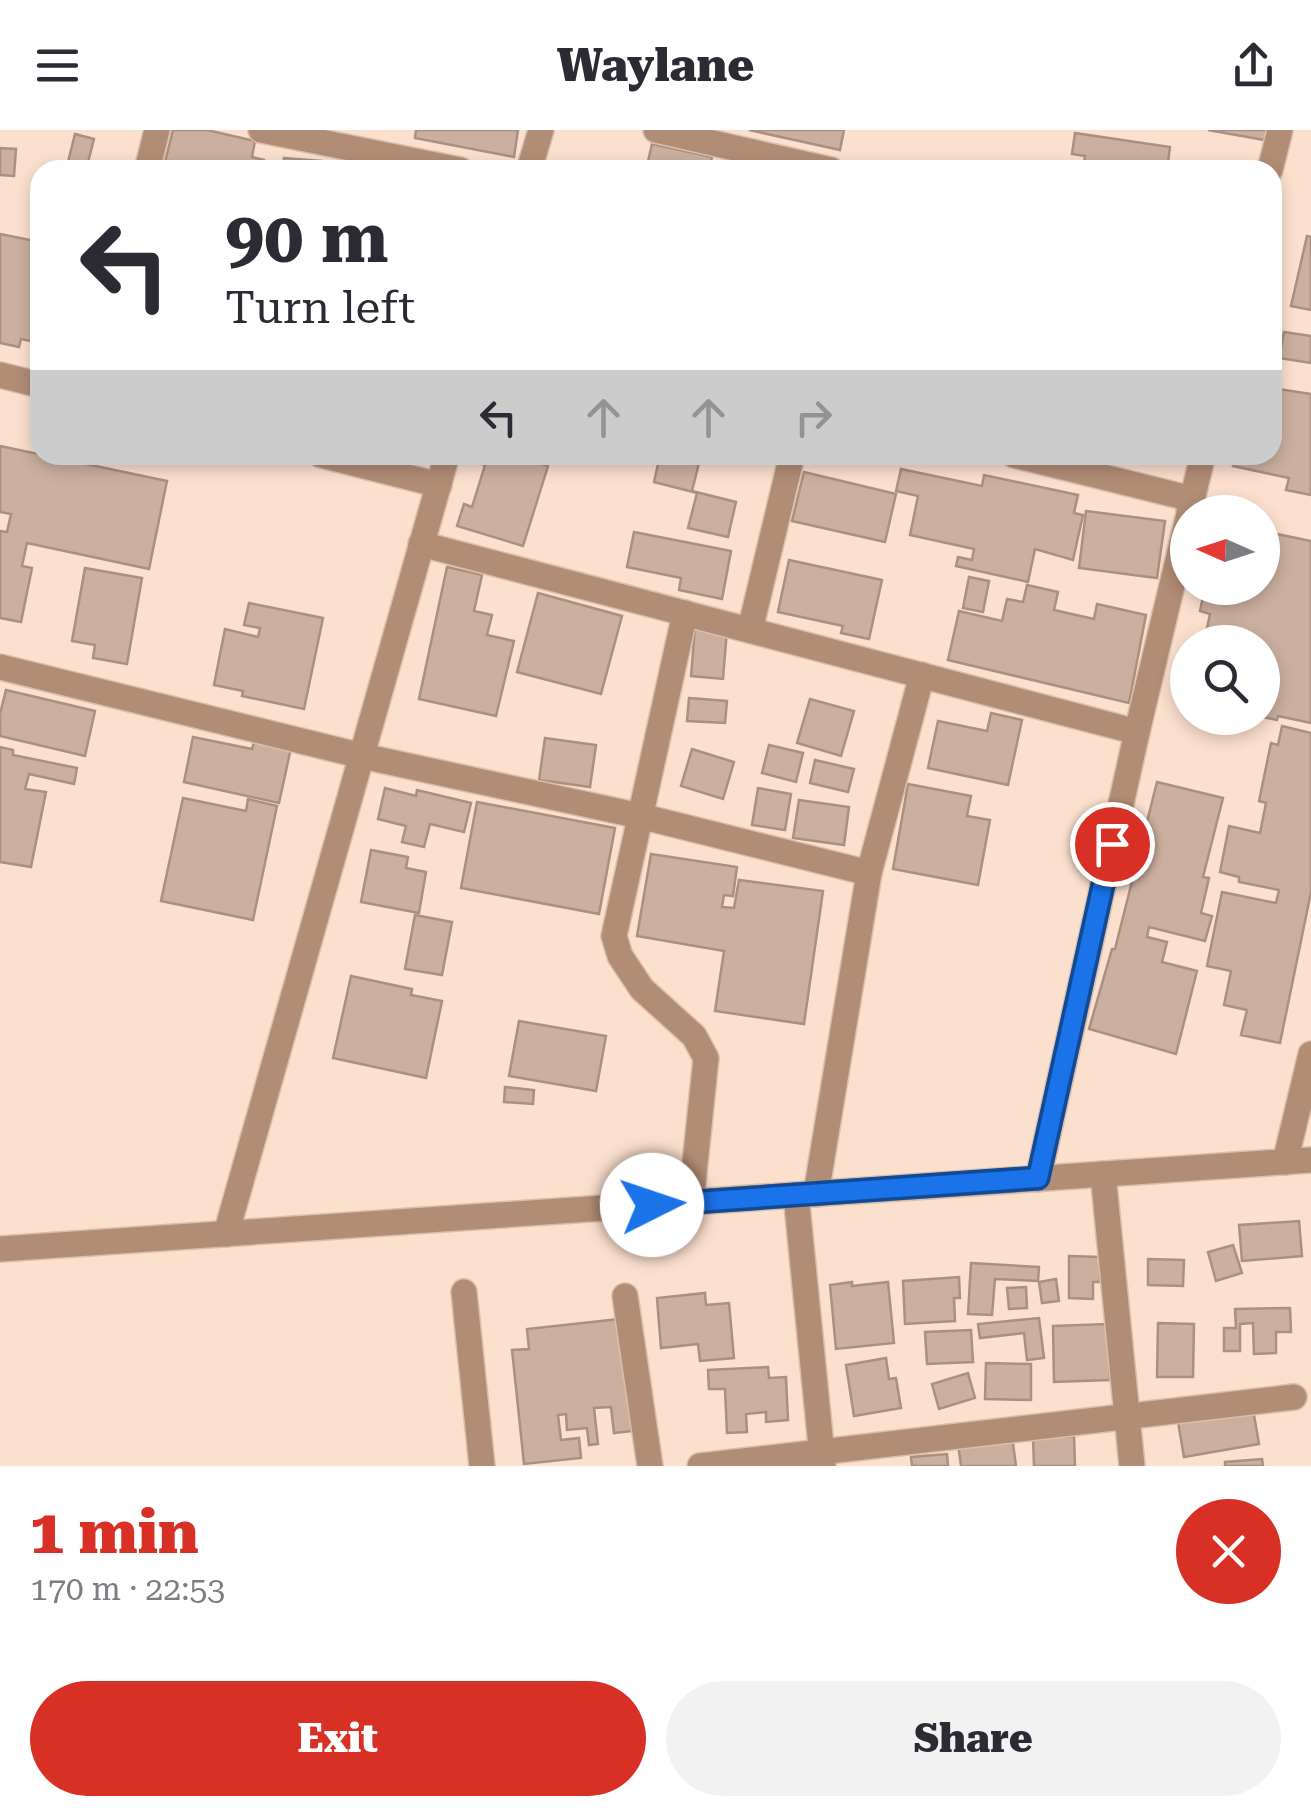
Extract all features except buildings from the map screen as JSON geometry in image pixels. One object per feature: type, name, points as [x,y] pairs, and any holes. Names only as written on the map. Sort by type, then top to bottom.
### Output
[{"type":"street","points":[[150,160],[157,130]]},
{"type":"street","points":[[260,130],[410,160]]},
{"type":"street","points":[[532,160],[541,130]]},
{"type":"street","points":[[656,130],[787,160]]},
{"type":"street","points":[[1272,160],[1280,130]]},
{"type":"street","points":[[0,374],[30,382]]},
{"type":"street","points":[[360,465],[439,485]]},
{"type":"street","points":[[226,1234],[444,465]]},
{"type":"street","points":[[750,630],[790,465]]},
{"type":"street","points":[[1046,465],[1170,504]]},
{"type":"street","points":[[1193,495],[1200,465]]},
{"type":"street","points":[[422,544],[1137,732]]},
{"type":"street","points":[[1038,1178],[1170,594]]},
{"type":"street","points":[[685,613],[614,936],[620,956],[642,989],[694,1036],[706,1058],[691,1202]]},
{"type":"street","points":[[0,667],[362,756],[640,816],[869,873]]},
{"type":"street","points":[[822,1459],[806,1194],[869,873],[922,675]]},
{"type":"street","points":[[1285,1162],[1311,1054]]},
{"type":"street","points":[[0,1250],[1311,1160]]},
{"type":"street","points":[[1103,1174],[1132,1466]]},
{"type":"street","points":[[464,1292],[482,1466]]},
{"type":"street","points":[[625,1296],[650,1466]]},
{"type":"street","points":[[700,1466],[822,1459],[1294,1397]]},
{"type":"route","points":[[652,1205],[1038,1178],[1112,844]]}]
